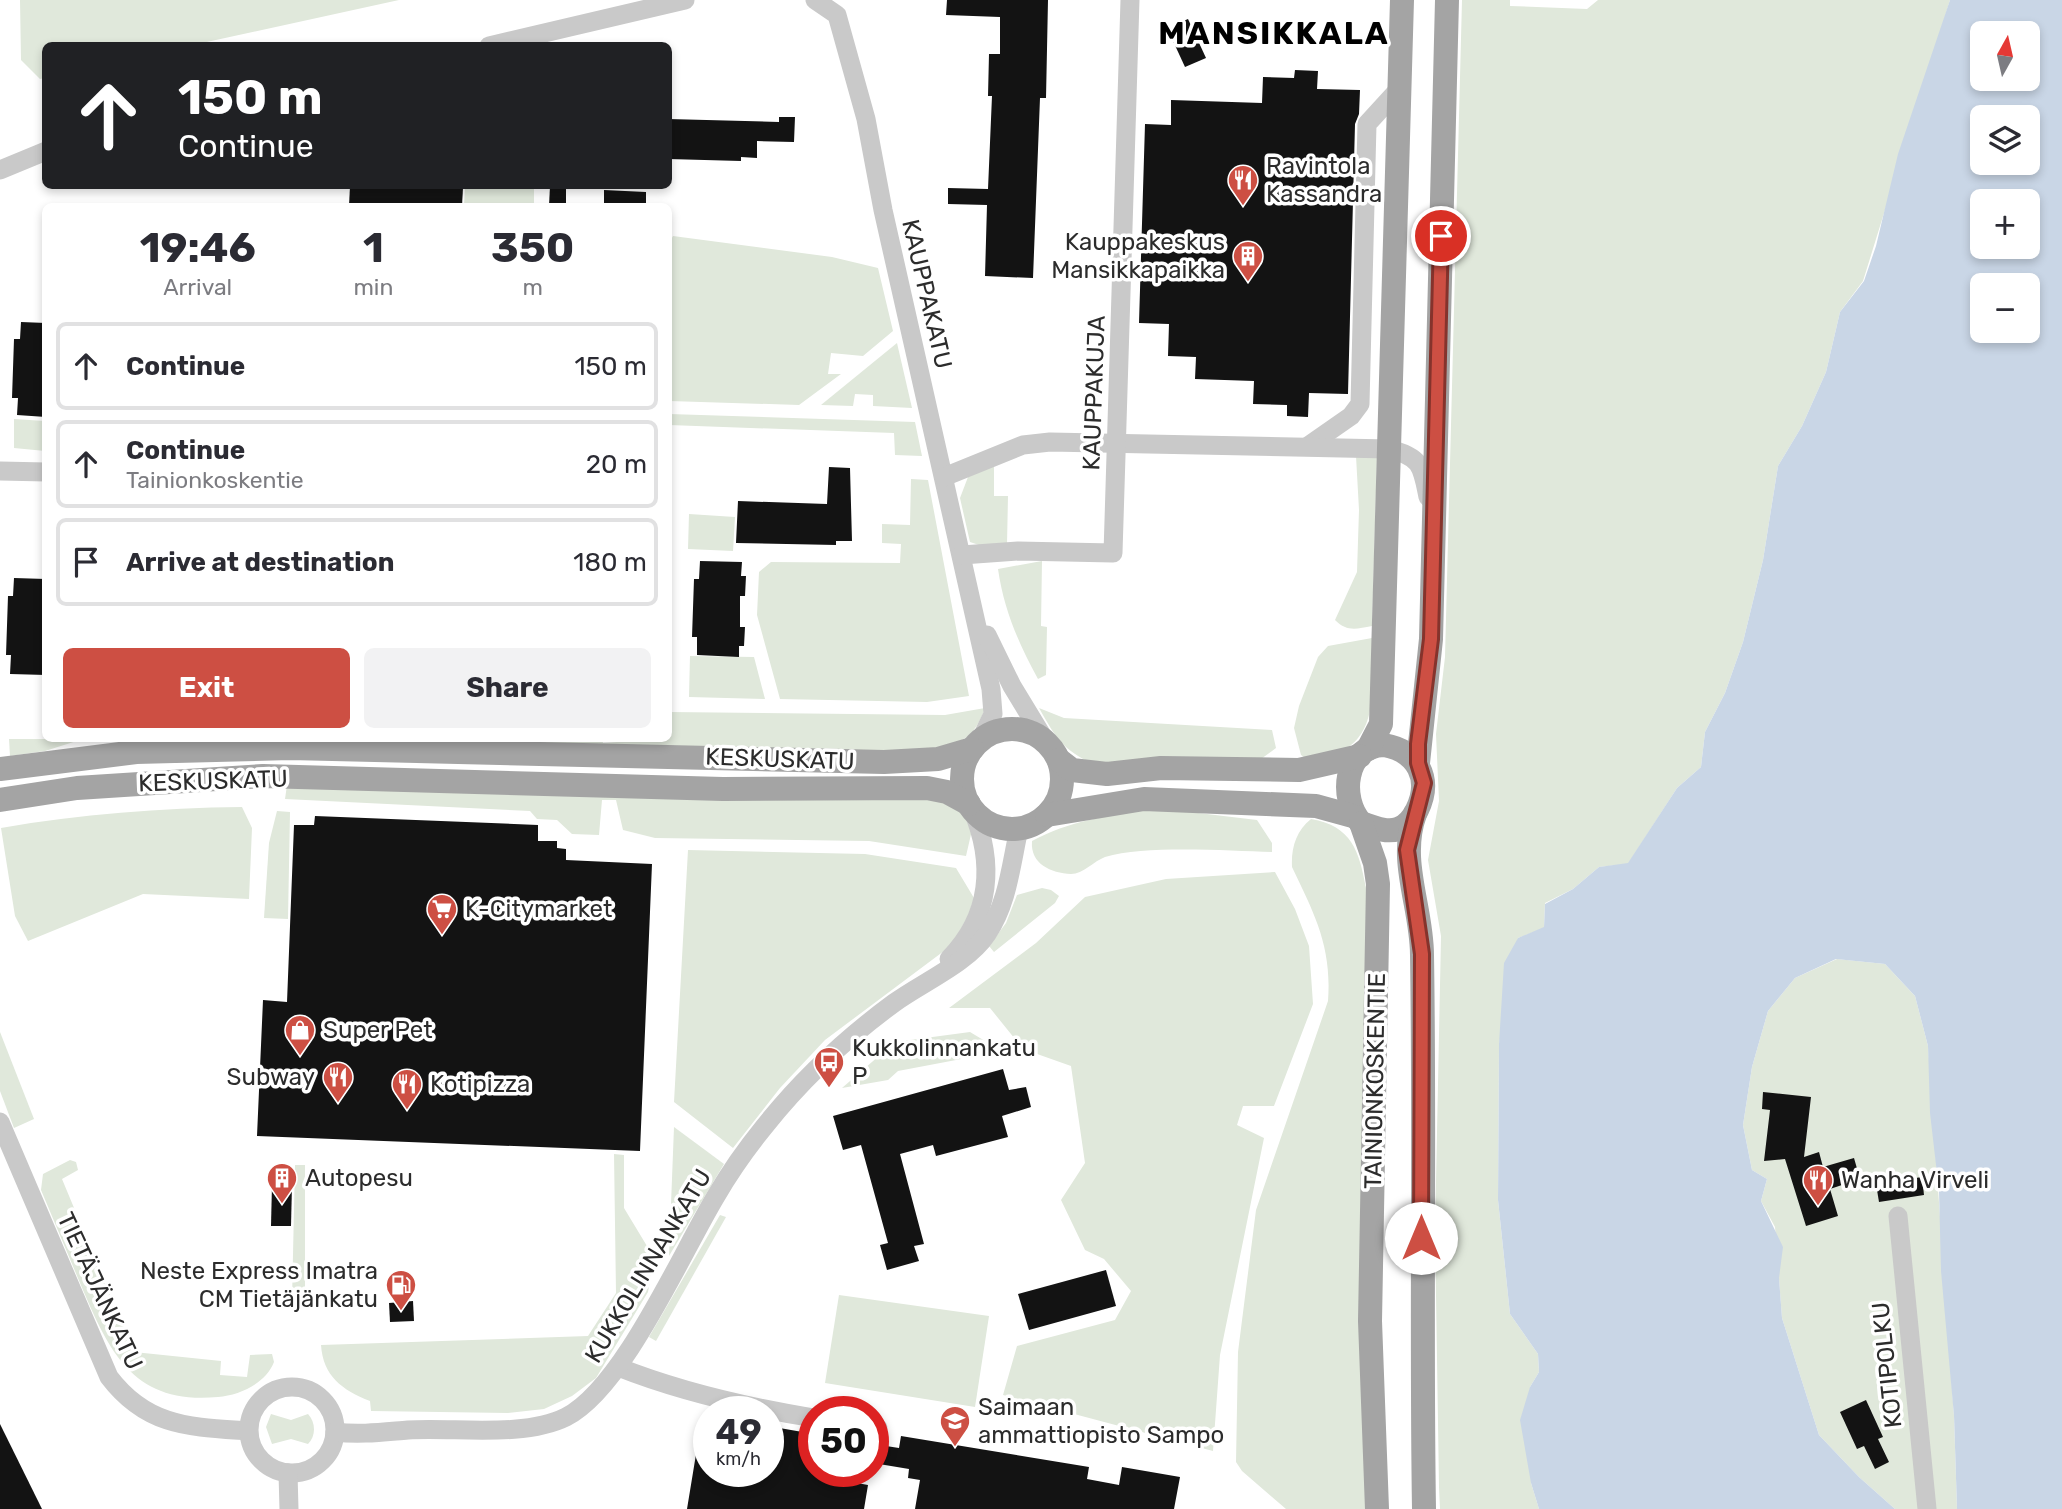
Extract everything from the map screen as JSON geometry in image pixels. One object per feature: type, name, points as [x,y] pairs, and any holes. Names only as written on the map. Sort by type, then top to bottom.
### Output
[{"type":"main road","points":[[1358,820],[1349,806],[1349,772],[1381,724],[1402,0]]},
{"type":"main road","points":[[1047,815],[1144,799],[1305,806],[1389,830],[1401,829],[1415,814],[1424,783],[1418,763],[1431,639],[1432,515],[1447,0]]},
{"type":"main road","points":[[1052,751],[1062,783],[1060,795],[1047,815],[1034,824],[1019,829],[990,824],[971,806],[962,776],[976,744],[999,730],[1019,729],[1052,751],[1072,770],[1107,774],[1161,768],[1299,770],[1364,753],[1379,745],[1391,746],[1408,753],[1418,763]]},
{"type":"main road","name":"KESKUSKATU","points":[[0,769],[136,752],[290,748],[884,762],[938,759],[976,744]]},
{"type":"main road","name":"KESKUSKATU","points":[[0,800],[77,788],[263,776],[723,789],[927,788],[947,792],[971,806]]},
{"type":"main road","name":"TAINIONKOSKENTIE","points":[[1415,814],[1407,850],[1422,954],[1421,1318],[1424,1509]]},
{"type":"main road","name":"TAINIONKOSKENTIE","points":[[1358,820],[1375,863],[1378,884],[1370,1321],[1377,1509]]},
{"type":"street","points":[[506,42],[685,0]]},
{"type":"street","name":"KAUPPAKATU","points":[[815,0],[838,7],[866,118],[883,210],[974,609],[993,699],[993,714],[976,744]]},
{"type":"street","name":"KAUPPAKUJA","points":[[962,555],[1018,551],[1113,553],[1130,0]]},
{"type":"street","points":[[1308,446],[1351,416],[1360,404],[1367,124],[1399,89]]},
{"type":"street","points":[[0,170],[42,153]]},
{"type":"street","points":[[944,477],[1023,445],[1117,441],[1389,449],[1408,453],[1416,459],[1422,471],[1432,515]]},
{"type":"street","points":[[0,471],[42,472]]},
{"type":"street","name":"KAUPPAKATU","points":[[974,609],[1012,686],[1052,751]]},
{"type":"street","name":"KUKKOLINNANKATU","points":[[934,975],[968,937],[980,917],[985,895],[986,853],[971,806]]},
{"type":"street","name":"KUKKOLINNANKATU","points":[[335,1432],[362,1435],[408,1430],[537,1427],[566,1417],[589,1401],[605,1386],[618,1367],[716,1195],[764,1126],[817,1065],[852,1035],[934,975],[967,957],[995,920],[1003,900],[1019,829]]},
{"type":"street","name":"TIETÄJÄNKATU","points":[[0,1122],[109,1377],[122,1395],[165,1422],[248,1431]]},
{"type":"street","name":"KOTIPOLKU","points":[[1898,1216],[1927,1509]]},
{"type":"street","points":[[618,1367],[665,1385],[764,1410],[798,1415]]},
{"type":"street","points":[[291,1386],[308,1389],[323,1399],[332,1413],[335,1432],[332,1447],[322,1461],[308,1471],[288,1473],[274,1470],[261,1460],[252,1447],[248,1431],[251,1414],[261,1399],[275,1390],[291,1386]]},
{"type":"street","points":[[288,1473],[289,1509]]},
{"type":"shaded area","points":[[20,0],[399,0],[207,42],[42,42],[40,79],[21,60]]},
{"type":"shaded area","points":[[1462,0],[1510,0],[1510,6],[1587,9],[1598,0],[1950,0],[1863,281],[1840,312],[1826,372],[1802,426],[1778,466],[1763,560],[1743,642],[1725,693],[1705,732],[1701,767],[1677,788],[1628,864],[1599,867],[1573,889],[1545,903],[1544,928],[1518,938],[1499,1044],[1498,1200],[1510,1314],[1538,1354],[1539,1372],[1530,1387],[1531,1483],[1539,1509],[1440,1509],[1435,1231],[1441,936],[1428,860],[1439,801],[1436,734],[1445,657]]},
{"type":"shaded area","points":[[465,189],[534,189],[534,203],[464,203]]},
{"type":"shaded area","points":[[672,238],[832,257],[878,268],[893,331],[863,356],[831,353],[828,374],[841,374],[799,405],[672,401]]},
{"type":"shaded area","points":[[897,343],[912,408],[873,406],[873,395],[855,394],[853,406],[821,405]]},
{"type":"shaded area","points":[[672,414],[915,422],[922,456],[895,455],[894,433],[672,425]]},
{"type":"shaded area","points":[[14,419],[42,421],[42,451],[14,448]]},
{"type":"shaded area","points":[[1356,456],[1377,456],[1372,626],[1352,629],[1335,620],[1357,572],[1359,510]]},
{"type":"shaded area","points":[[994,463],[994,496],[1008,496],[1007,545],[985,547],[970,542],[960,498],[968,477]]},
{"type":"shaded area","points":[[911,479],[928,480],[969,696],[927,702],[780,699],[757,615],[759,572],[771,562],[900,563],[901,544],[882,543],[882,524],[910,525]]},
{"type":"shaded area","points":[[689,514],[735,517],[733,551],[688,549]]},
{"type":"shaded area","points":[[1042,561],[1041,626],[1047,627],[1046,675],[1038,679],[1013,626],[998,569]]},
{"type":"shaded area","points":[[1372,638],[1372,701],[1363,730],[1355,742],[1342,751],[1311,762],[1301,755],[1294,728],[1299,706],[1318,657],[1328,646]]},
{"type":"shaded area","points":[[690,656],[754,657],[765,699],[689,697]]},
{"type":"shaded area","points":[[985,708],[973,731],[958,742],[913,753],[403,742],[672,742],[672,712],[945,715]]},
{"type":"shaded area","points":[[1039,708],[1064,718],[1272,730],[1276,748],[1261,759],[1096,765],[1068,749],[1050,728]]},
{"type":"shaded area","points":[[9,739],[74,742],[45,751],[10,756]]},
{"type":"shaded area","points":[[287,785],[925,794],[959,808],[972,830],[966,856],[869,841],[655,838],[623,830],[616,800],[602,800],[599,835],[572,834],[557,820],[537,819],[530,811],[285,799]]},
{"type":"shaded area","points":[[242,807],[252,828],[249,899],[143,894],[28,941],[15,916],[1,828],[121,813]]},
{"type":"shaded area","points":[[1147,810],[1257,820],[1272,843],[1272,852],[1187,850],[1122,853],[1105,857],[1080,872],[1071,874],[1049,869],[1034,856],[1032,841],[1046,834],[1088,820]]},
{"type":"shaded area","points":[[277,811],[290,812],[288,919],[264,918],[269,843]]},
{"type":"shaded area","points":[[1311,819],[1325,822],[1345,834],[1356,852],[1366,888],[1367,1509],[1286,1509],[1242,1471],[1236,1462],[1238,1352],[1256,1210],[1328,1001],[1327,964],[1320,932],[1292,867],[1296,840]]},
{"type":"shaded area","points":[[688,850],[865,854],[956,868],[974,898],[968,916],[952,945],[825,1040],[780,1088],[733,1148],[674,1102]]},
{"type":"shaded area","points":[[1275,872],[1295,909],[1309,946],[1313,1004],[1274,1106],[1243,1106],[1237,1125],[1264,1138],[1220,1355],[1213,1451],[1003,1395],[1017,1346],[1115,1320],[1131,1291],[1104,1259],[1085,1250],[1061,1200],[1085,1163],[1071,1066],[1023,1049],[990,1008],[949,1008],[1036,943],[1085,897],[1166,879]]},
{"type":"shaded area","points":[[1042,888],[1059,896],[1055,903],[994,952],[989,946],[1006,923],[1017,895]]},
{"type":"shaded area","points":[[1837,959],[1885,964],[1915,996],[1928,1046],[1954,1416],[1957,1509],[1895,1509],[1859,1477],[1819,1435],[1782,1318],[1775,1227],[1761,1201],[1767,1179],[1752,1170],[1743,1125],[1752,1067],[1768,1011],[1795,978]]},
{"type":"shaded area","points":[[0,1032],[34,1119],[14,1128],[0,1091]]},
{"type":"shaded area","points":[[970,1032],[985,1041],[993,1053],[898,1071],[888,1080],[842,1088],[895,1042]]},
{"type":"shaded area","points":[[674,1127],[724,1164],[669,1256]]},
{"type":"shaded area","points":[[614,1154],[624,1155],[624,1208],[653,1256],[652,1269],[648,1292],[596,1378],[572,1396],[544,1409],[508,1413],[371,1411],[370,1401],[343,1387],[330,1373],[321,1345],[588,1336],[616,1293]]},
{"type":"shaded area","points":[[70,1160],[76,1162],[78,1170],[62,1179],[134,1352],[221,1361],[220,1375],[247,1377],[250,1355],[272,1354],[274,1362],[259,1382],[226,1396],[189,1397],[164,1392],[144,1382],[128,1368],[102,1331],[41,1190],[43,1174]]},
{"type":"shaded area","points":[[295,1165],[305,1165],[305,1299],[292,1300]]},
{"type":"shaded area","points":[[720,1215],[726,1217],[656,1341],[649,1337]]},
{"type":"shaded area","points":[[839,1295],[989,1316],[975,1407],[825,1383]]},
{"type":"shaded area","points":[[271,1414],[291,1420],[308,1414],[314,1425],[311,1441],[308,1444],[291,1439],[272,1444],[266,1427]]},
{"type":"water","points":[[1950,0],[2062,0],[2062,1509],[1957,1509],[1954,1416],[1941,1271],[1939,1191],[1930,1113],[1928,1046],[1915,996],[1885,964],[1836,959],[1795,978],[1768,1011],[1752,1067],[1743,1125],[1752,1170],[1767,1179],[1761,1201],[1783,1247],[1779,1278],[1782,1318],[1819,1435],[1859,1477],[1895,1509],[1539,1509],[1531,1483],[1520,1420],[1530,1387],[1539,1372],[1538,1354],[1510,1314],[1498,1200],[1499,1044],[1504,963],[1518,938],[1544,927],[1545,904],[1573,889],[1599,867],[1628,863],[1677,788],[1701,767],[1705,732],[1725,693],[1743,642],[1763,560],[1778,466],[1802,426],[1826,372],[1840,312],[1864,281],[1876,246],[1898,154]]},
{"type":"building","points":[[947,0],[1048,0],[1046,98],[1040,98],[1033,278],[985,276],[987,205],[948,204],[948,188],[988,189],[992,96],[988,96],[989,54],[1000,54],[1000,17],[946,15]]},
{"type":"building","points":[[1188,19],[1206,58],[1185,67],[1167,28]]},
{"type":"building","name":"Kauppakeskus Mansikkapaikka","points":[[1295,70],[1318,71],[1317,89],[1360,90],[1359,114],[1355,124],[1348,394],[1309,393],[1308,417],[1287,416],[1287,405],[1253,404],[1254,381],[1195,379],[1196,357],[1168,356],[1169,324],[1139,323],[1145,124],[1171,125],[1171,100],[1262,103],[1263,77],[1294,78]]},
{"type":"building","points":[[779,117],[795,117],[794,142],[757,141],[757,158],[741,157],[741,161],[672,159],[672,119],[779,122]]},
{"type":"building","points":[[350,189],[463,189],[462,203],[349,203]]},
{"type":"building","points":[[550,189],[566,189],[566,203],[549,203]]},
{"type":"building","points":[[604,190],[646,192],[646,203],[604,203]]},
{"type":"building","points":[[21,322],[42,323],[42,417],[17,415],[18,398],[12,398],[14,339],[20,339]]},
{"type":"building","points":[[829,467],[850,468],[852,541],[836,541],[836,545],[736,543],[738,501],[827,504]]},
{"type":"building","points":[[700,561],[742,562],[741,576],[746,576],[745,596],[740,596],[740,627],[745,627],[744,646],[739,646],[739,657],[697,655],[697,637],[692,637],[694,579],[699,579]]},
{"type":"building","points":[[14,578],[42,579],[42,675],[10,674],[11,655],[6,655],[8,596],[13,596]]},
{"type":"building","points":[[315,816],[538,825],[538,841],[557,841],[557,848],[566,849],[566,860],[652,864],[640,1151],[257,1136],[263,1000],[287,1002],[294,825],[314,825]]},
{"type":"building","points":[[1003,1069],[1009,1090],[1026,1087],[1031,1107],[1002,1116],[1008,1137],[936,1156],[933,1145],[900,1154],[924,1244],[914,1246],[919,1261],[887,1270],[880,1245],[888,1243],[861,1145],[843,1150],[833,1116]]},
{"type":"building","points":[[1763,1092],[1811,1097],[1804,1157],[1819,1152],[1823,1167],[1854,1158],[1860,1179],[1830,1189],[1838,1216],[1806,1226],[1785,1159],[1764,1161],[1770,1110],[1762,1109]]},
{"type":"building","points":[[1922,1177],[1924,1195],[1879,1202],[1876,1184]]},
{"type":"building","name":"Autopesu","points":[[272,1184],[292,1185],[291,1226],[271,1226]]},
{"type":"building","points":[[1106,1270],[1116,1306],[1029,1330],[1018,1294]]},
{"type":"building","name":"Neste Express Imatra CM Tietäjänkatu","points":[[413,1301],[414,1321],[390,1322],[389,1303]]},
{"type":"building","points":[[1866,1400],[1883,1437],[1878,1439],[1889,1462],[1875,1469],[1864,1446],[1857,1449],[1840,1412]]},
{"type":"building","points":[[0,1424],[42,1509],[0,1509]]},
{"type":"building","points":[[784,1429],[798,1431],[798,1487],[868,1487],[864,1509],[687,1509],[693,1473],[693,1487],[784,1487]]},
{"type":"building","points":[[901,1436],[1089,1467],[1087,1479],[1119,1485],[1122,1467],[1180,1477],[1174,1509],[915,1509],[920,1480],[908,1478],[909,1469],[889,1466],[889,1446],[899,1448]]},
{"type":"place","name":"Ravintola Kassandra","points":[[1243,207]]},
{"type":"place","name":"Kauppakeskus Mansikkapaikka","points":[[1248,283]]},
{"type":"place","name":"K-Citymarket","points":[[442,936]]},
{"type":"place","name":"Super Pet","points":[[300,1057]]},
{"type":"place","name":"Kukkolinnankatu P","points":[[829,1089]]},
{"type":"place","name":"Subway","points":[[338,1104]]},
{"type":"place","name":"Kotipizza","points":[[407,1111]]},
{"type":"place","name":"Autopesu","points":[[282,1205]]},
{"type":"place","name":"Wanha Virveli","points":[[1818,1207]]},
{"type":"place","name":"Neste Express Imatra CM Tietäjänkatu","points":[[401,1312]]},
{"type":"place","name":"Saimaan ammattiopisto Sampo","points":[[955,1448]]},
{"type":"district","name":"MANSIKKALA","points":[[1274,33]]},
{"type":"route","points":[[1421,1238],[1422,954],[1420,925],[1407,850],[1411,825],[1421,802],[1424,783],[1418,763],[1418,744],[1430,662],[1441,236]]}]
